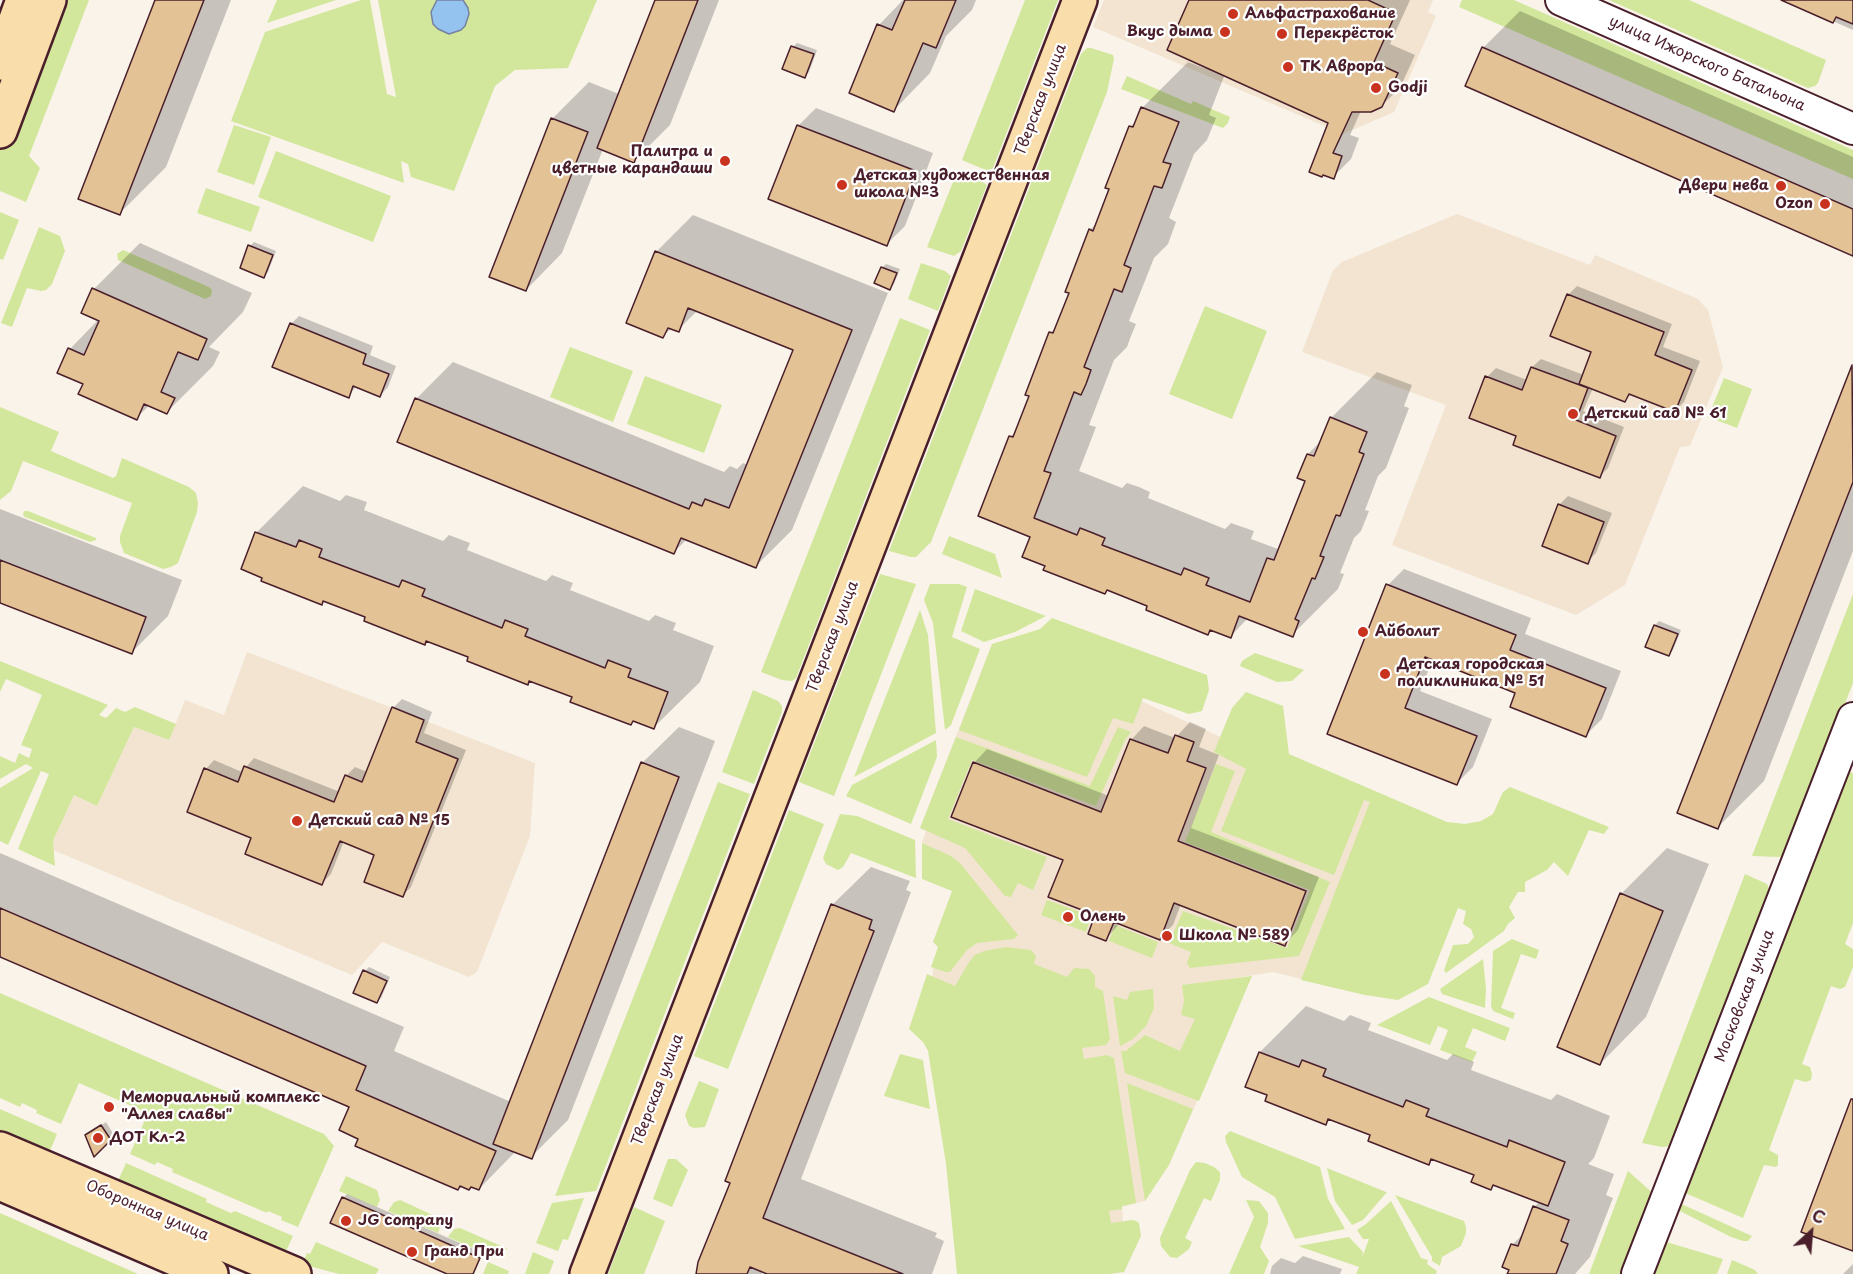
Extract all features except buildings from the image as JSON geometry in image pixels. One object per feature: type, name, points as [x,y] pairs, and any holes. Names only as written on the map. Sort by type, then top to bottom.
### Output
[{"type":"main road","points":[[0,63],[23,0]]},
{"type":"main road","points":[[0,131],[49,0]]},
{"type":"main road","name":"Тверская улица","points":[[587,1274],[1080,0]]},
{"type":"main road","name":"Оборонная улица","points":[[0,1149],[294,1274]]},
{"type":"main road","points":[[0,1183],[211,1274]]},
{"type":"street","name":"улица Ижорского Батальона","points":[[1561,0],[1853,129]]},
{"type":"street","name":"Московская улица","points":[[1637,1274],[1853,718]]},
{"type":"shaded area","name":"ТК Аврора","points":[[1104,0],[1433,0],[1428,12],[1436,16],[1394,112],[1343,134],[1093,27]]},
{"type":"shaded area","name":"Детский сад № 61","points":[[1457,214],[1590,265],[1595,255],[1698,299],[1708,310],[1723,367],[1690,446],[1680,447],[1625,585],[1576,615],[1392,545],[1446,405],[1302,352],[1333,270],[1342,262]]},
{"type":"shaded area","name":"Школа № 589","points":[[992,644],[1132,697],[1285,766],[1429,827],[1365,995],[1273,972],[1223,980],[1198,1099],[1169,1165],[1145,1201],[1122,1207],[1123,1223],[1075,1274],[930,1018],[933,967],[959,905],[951,857],[922,843],[926,831],[920,828]]},
{"type":"shaded area","name":"Детский сад № 15","points":[[247,652],[535,763],[530,836],[477,972],[469,977],[382,942],[352,975],[53,850],[53,841],[74,795],[97,806],[134,727],[169,740],[185,700],[224,715]]},
{"type":"green space","points":[[56,0],[89,0],[29,156],[40,168],[26,202],[0,191],[0,145]]},
{"type":"green space","points":[[277,0],[336,0],[267,23]]},
{"type":"green space","points":[[361,0],[370,0],[387,94],[396,97],[378,0],[597,0],[568,68],[515,70],[495,86],[454,191],[411,177],[408,164],[401,161],[404,183],[231,121],[265,32]]},
{"type":"green space","points":[[1025,0],[1058,0],[993,168],[988,171],[962,160]]},
{"type":"green space","points":[[1462,0],[1514,0],[1853,150],[1853,179],[1459,7]]},
{"type":"green space","points":[[1609,0],[1689,0],[1826,60],[1818,83],[1808,88]]},
{"type":"green space","points":[[1087,48],[1113,55],[1107,92],[931,542],[916,557],[889,551],[1081,54]]},
{"type":"green space","points":[[1127,76],[1191,104],[1193,101],[1230,117],[1228,123],[1223,128],[1121,89]]},
{"type":"green space","points":[[234,125],[271,137],[254,185],[217,172]]},
{"type":"green space","points":[[276,151],[391,196],[373,242],[258,197]]},
{"type":"green space","points":[[957,172],[980,180],[987,185],[961,251],[954,256],[927,247]]},
{"type":"green space","points":[[206,188],[260,207],[251,232],[197,213]]},
{"type":"green space","points":[[0,212],[19,220],[3,260],[0,259]]},
{"type":"green space","points":[[39,227],[60,236],[65,251],[52,284],[46,290],[27,288],[12,327],[1,323]]},
{"type":"green space","points":[[123,250],[209,287],[212,290],[211,296],[205,299],[118,260],[117,254]]},
{"type":"green space","points":[[921,263],[945,271],[951,276],[938,311],[908,299]]},
{"type":"green space","points":[[1205,306],[1267,331],[1232,419],[1169,394]]},
{"type":"green space","points":[[900,318],[930,330],[796,678],[792,681],[782,680],[761,672]]},
{"type":"green space","points":[[570,347],[633,371],[613,422],[550,397]]},
{"type":"green space","points":[[645,376],[722,405],[704,453],[627,424]]},
{"type":"green space","points":[[1724,378],[1752,389],[1737,428],[1708,417]]},
{"type":"green space","points":[[0,407],[59,432],[51,451],[113,478],[116,476],[122,458],[189,487],[196,493],[197,512],[178,563],[163,569],[124,553],[120,536],[132,503],[23,461],[11,491],[0,500]]},
{"type":"green space","points":[[24,511],[96,538],[96,540],[90,542],[25,517]]},
{"type":"green space","points":[[949,536],[995,554],[1002,578],[942,554]]},
{"type":"green space","points":[[880,574],[916,584],[834,796],[799,782]]},
{"type":"green space","points":[[930,584],[959,584],[967,587],[952,637],[980,649],[951,725],[945,730],[933,623],[924,600]]},
{"type":"green space","points":[[975,589],[1046,616],[1015,632],[984,642],[961,631]]},
{"type":"green space","points":[[1853,594],[1853,683],[1788,849],[1784,855],[1779,857],[1752,856]]},
{"type":"green space","points":[[920,610],[928,635],[936,733],[854,777]]},
{"type":"green space","points":[[1052,618],[1207,675],[1209,690],[1202,711],[1189,714],[1143,698],[1133,724],[1113,718],[1087,777],[959,730],[992,644],[1040,629]]},
{"type":"green space","points":[[1255,653],[1304,670],[1292,681],[1277,682],[1240,666],[1242,661]]},
{"type":"green space","points":[[0,661],[108,705],[99,715],[106,718],[116,708],[125,712],[135,707],[176,724],[169,740],[134,727],[97,806],[74,795],[53,841],[55,866],[18,849],[49,774],[41,771],[8,845],[0,841],[0,788],[33,768],[26,764],[0,779],[0,756],[15,763],[19,753],[29,758],[32,749],[21,745],[42,695],[6,679],[0,692]]},
{"type":"green space","points":[[753,690],[778,701],[782,706],[782,712],[754,784],[722,772]]},
{"type":"green space","points":[[1246,692],[1283,706],[1289,754],[1447,822],[1465,824],[1481,821],[1493,814],[1503,792],[1510,787],[1609,827],[1604,834],[1589,830],[1568,876],[1554,862],[1547,870],[1525,882],[1525,892],[1518,892],[1509,907],[1515,918],[1504,931],[1446,973],[1444,970],[1453,945],[1468,944],[1474,937],[1471,929],[1463,924],[1466,911],[1458,908],[1428,984],[1398,1000],[1301,980],[1370,802],[1364,800],[1334,875],[1221,831],[1246,769],[1214,752],[1232,708]]},
{"type":"green space","points":[[1118,727],[1131,732],[1125,740],[1096,806],[972,760],[948,819],[1047,857],[1033,890],[1018,883],[1011,897],[1005,896],[965,848],[920,828],[956,737],[1090,786]]},
{"type":"green space","points":[[936,740],[937,757],[911,824],[846,796],[852,785]]},
{"type":"green space","points":[[1216,764],[1235,771],[1211,832],[1330,882],[1299,956],[1190,968],[1187,963],[1191,952],[1169,943],[1183,911],[1287,948],[1310,890],[1185,842]]},
{"type":"green space","points":[[1844,771],[1853,773],[1853,923],[1845,944],[1853,949],[1853,967],[1845,987],[1840,989],[1831,986],[1802,1064],[1810,1067],[1811,1080],[1806,1082],[1795,1079],[1769,1150],[1778,1155],[1778,1165],[1776,1167],[1764,1165],[1743,1218],[1683,1192]]},
{"type":"green space","points":[[718,782],[750,794],[596,1191],[555,1196]]},
{"type":"green space","points":[[789,810],[824,824],[728,1069],[694,1056]]},
{"type":"green space","points":[[840,814],[857,816],[915,840],[916,878],[851,853],[843,867],[838,870],[826,864],[823,858]]},
{"type":"green space","points":[[922,843],[951,856],[960,863],[1018,935],[1014,939],[977,943],[967,950],[950,972],[931,967],[938,947],[933,942],[952,891],[922,879]]},
{"type":"green space","points":[[1745,874],[1767,884],[1771,894],[1674,1143],[1662,1147],[1642,1143]]},
{"type":"green space","points":[[1047,900],[1091,916],[1086,932],[1041,915]]},
{"type":"green space","points":[[1115,925],[1158,942],[1152,958],[1109,941]]},
{"type":"green space","points":[[1512,939],[1539,950],[1536,959],[1521,954],[1501,1008],[1515,1013],[1513,1019],[1493,1011],[1491,1006],[1493,951]]},
{"type":"green space","points":[[1006,947],[1031,950],[1036,956],[1034,964],[1067,977],[1074,968],[1089,969],[1095,976],[1095,987],[1103,991],[1110,1039],[1106,1045],[1082,1048],[1084,1059],[1107,1055],[1114,1058],[1136,1203],[1109,1211],[1111,1223],[1132,1220],[1139,1223],[1141,1236],[1124,1272],[1110,1274],[957,1274],[946,1164],[928,1051],[923,1042],[909,1029],[927,974],[955,986],[975,955]]},
{"type":"green space","points":[[1483,959],[1485,1008],[1442,994],[1440,989]]},
{"type":"green space","points":[[1252,976],[1199,1101],[1125,1073],[1121,1051],[1126,1051],[1145,1035],[1180,1051],[1195,1019],[1181,1015],[1184,1001],[1182,985]]},
{"type":"green space","points":[[1153,989],[1154,1008],[1146,1026],[1133,1039],[1120,1046],[1113,996],[1127,1000],[1130,992]]},
{"type":"green space","points":[[0,993],[324,1134],[334,1146],[298,1227],[281,1220],[282,1217],[268,1211],[267,1213],[172,1172],[173,1169],[157,1162],[155,1165],[130,1154],[148,1113],[79,1083],[61,1124],[36,1113],[37,1110],[22,1103],[20,1107],[0,1098]]},
{"type":"green space","points":[[1429,997],[1510,1028],[1505,1041],[1473,1028],[1465,1047],[1477,1052],[1472,1062],[1440,1050],[1448,1030],[1438,1026],[1430,1045],[1377,1025]]},
{"type":"green space","points":[[900,1054],[923,1060],[930,1109],[884,1096]]},
{"type":"green space","points":[[699,1081],[719,1089],[705,1127],[694,1128],[689,1126],[685,1115]]},
{"type":"green space","points":[[1127,1083],[1193,1109],[1169,1165],[1145,1201]]},
{"type":"green space","points":[[0,1109],[57,1134],[49,1153],[0,1132]]},
{"type":"green space","points":[[1230,1131],[1320,1167],[1328,1199],[1345,1229],[1295,1239],[1275,1197],[1242,1177],[1226,1142],[1225,1136]]},
{"type":"green space","points":[[668,1159],[676,1159],[688,1170],[672,1207],[653,1199]]},
{"type":"green space","points":[[1196,1162],[1214,1167],[1220,1172],[1220,1180],[1211,1201],[1204,1198],[1185,1238],[1192,1242],[1189,1249],[1177,1258],[1170,1257],[1161,1246],[1160,1238],[1190,1170]]},
{"type":"green space","points":[[126,1163],[207,1199],[206,1202],[231,1213],[235,1211],[293,1236],[287,1249],[283,1255],[117,1183]]},
{"type":"green space","points":[[1327,1168],[1387,1192],[1363,1220],[1352,1225],[1335,1201]]},
{"type":"green space","points":[[1628,1171],[1655,1195],[1624,1274],[1589,1274]]},
{"type":"green space","points":[[346,1176],[377,1190],[380,1200],[377,1207],[339,1191]]},
{"type":"green space","points":[[1395,1195],[1464,1221],[1466,1233],[1461,1246],[1442,1257],[1440,1266],[1432,1261],[1432,1257]]},
{"type":"green space","points":[[584,1198],[568,1240],[563,1239],[558,1251],[536,1243],[552,1203]]},
{"type":"green space","points":[[400,1200],[437,1217],[440,1227],[438,1233],[388,1211],[394,1202]]},
{"type":"green space","points":[[1246,1200],[1259,1201],[1268,1213],[1268,1223],[1260,1247],[1269,1261],[1264,1274],[1229,1274],[1254,1217]]},
{"type":"green space","points":[[1391,1201],[1421,1258],[1428,1260],[1427,1264],[1437,1271],[1436,1274],[1356,1274],[1359,1267],[1298,1246],[1349,1237],[1363,1252],[1362,1258],[1369,1239],[1363,1239],[1357,1230]]},
{"type":"green space","points":[[1677,1202],[1752,1236],[1748,1241],[1731,1237],[1678,1210]]},
{"type":"green space","points":[[634,1207],[665,1221],[644,1274],[608,1274]]},
{"type":"green space","points":[[0,1213],[138,1274],[0,1274]]},
{"type":"green space","points":[[460,1228],[508,1249],[486,1254],[448,1237],[454,1229]]},
{"type":"green space","points":[[1663,1241],[1723,1259],[1717,1274],[1650,1274]]},
{"type":"green space","points":[[316,1242],[379,1269],[376,1274],[339,1274],[305,1265],[307,1253],[310,1254]]},
{"type":"green space","points":[[533,1252],[554,1261],[549,1274],[525,1274]]},
{"type":"green space","points":[[1732,1260],[1755,1270],[1758,1274],[1727,1274]]},
{"type":"green space","points":[[488,1262],[509,1271],[508,1274],[483,1274]]},
{"type":"water","points":[[437,0],[463,0],[469,14],[461,30],[449,34],[433,24],[431,12]]},
{"type":"place","name":"Альфастрахование","points":[[1233,14]]},
{"type":"place","name":"Вкус дыма","points":[[1225,32]]},
{"type":"place","name":"Перекрёсток","points":[[1282,34]]},
{"type":"place","name":"ТК Аврора","points":[[1288,67]]},
{"type":"place","name":"Godji","points":[[1376,88]]},
{"type":"place","name":"Палитра и цветные карандаши","points":[[725,161]]},
{"type":"place","name":"Детская художественная школа №3","points":[[842,185]]},
{"type":"place","name":"Двери нева","points":[[1781,186]]},
{"type":"place","name":"Ozon","points":[[1825,204]]},
{"type":"place","name":"Детский сад № 61","points":[[1573,414]]},
{"type":"place","name":"Айболит","points":[[1363,632]]},
{"type":"place","name":"Детская городская поликлиника № 51","points":[[1385,674]]},
{"type":"place","name":"Детский сад № 15","points":[[297,821]]},
{"type":"place","name":"Олень","points":[[1068,917]]},
{"type":"place","name":"Школа № 589","points":[[1167,936]]},
{"type":"place","name":"Мемориальный комплекс \"Аллея славы\"","points":[[109,1107]]},
{"type":"place","name":"ДОТ Кл-2","points":[[98,1138]]},
{"type":"place","name":"JG company","points":[[346,1221]]},
{"type":"place","name":"Гранд При","points":[[412,1252]]}]
